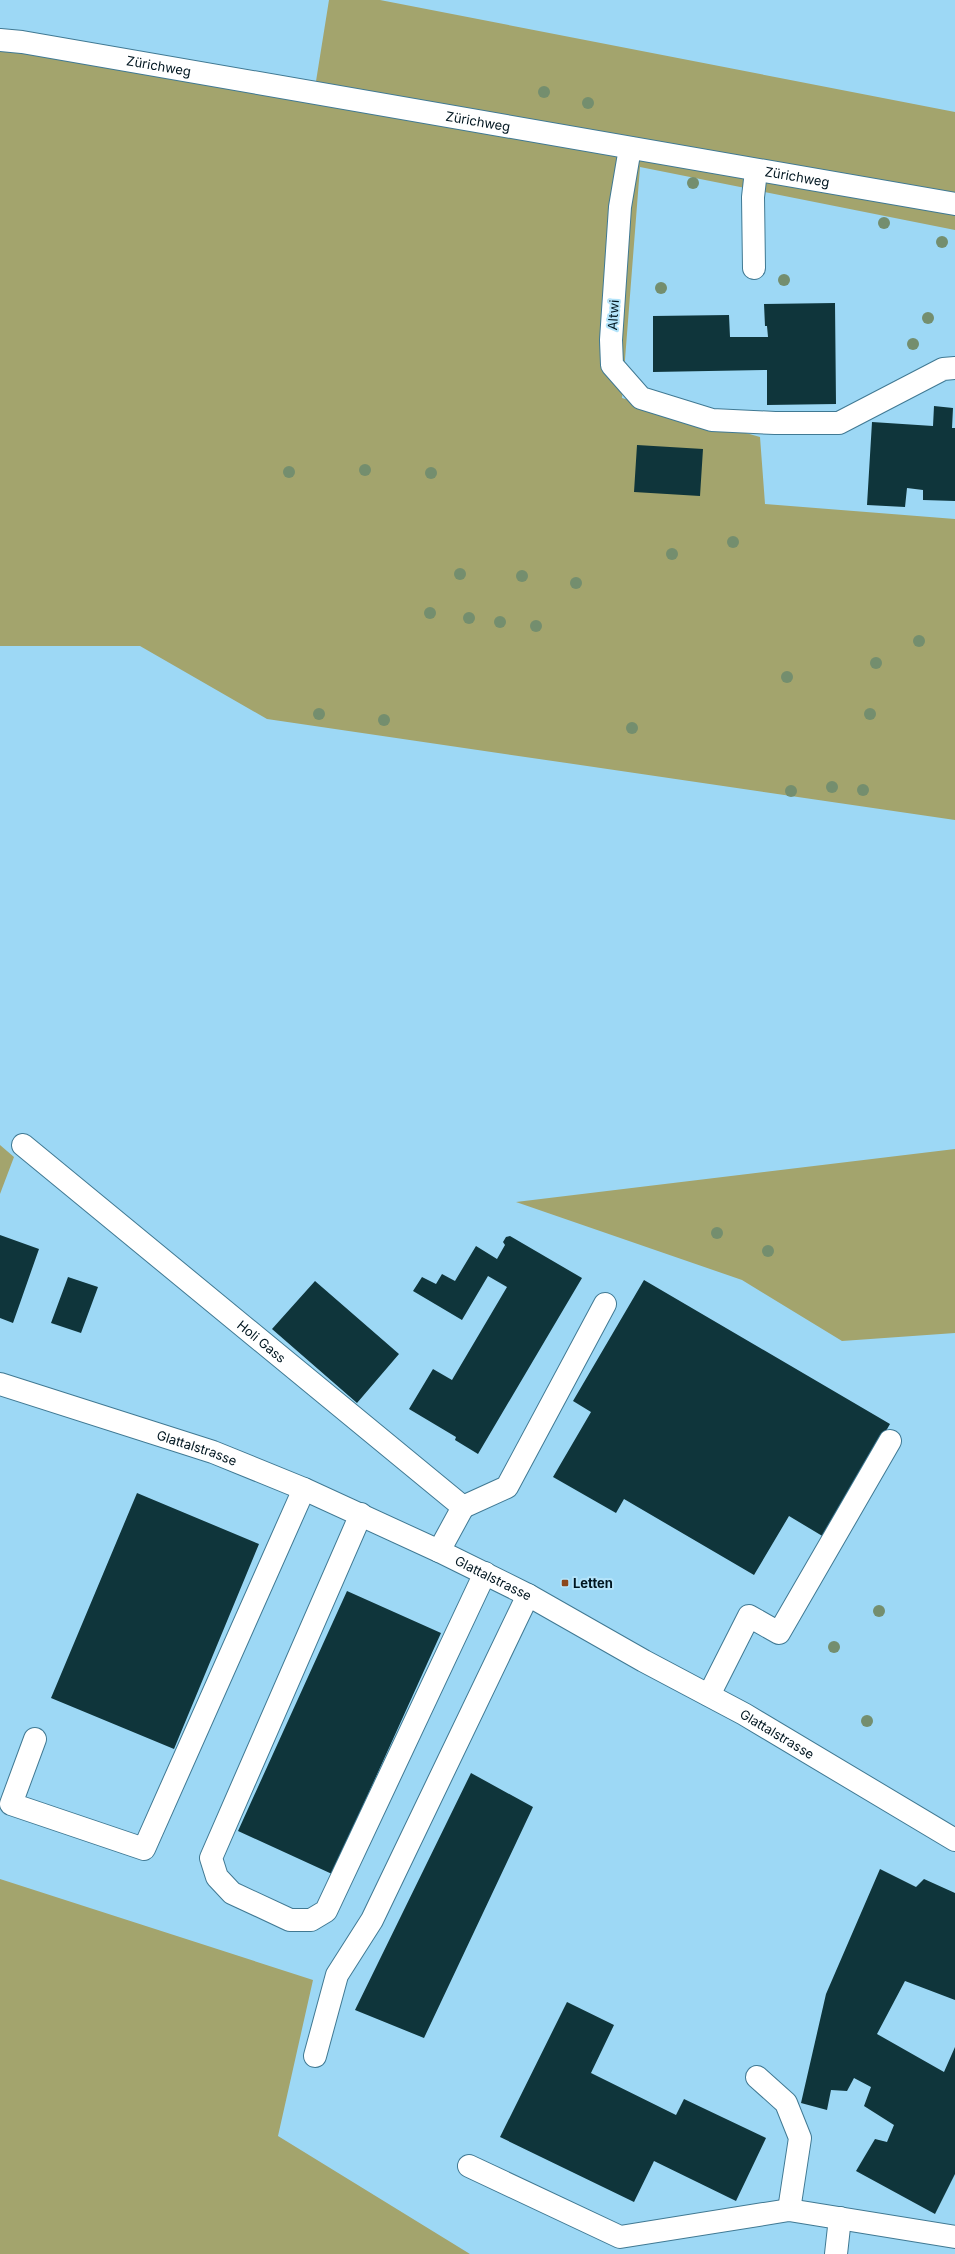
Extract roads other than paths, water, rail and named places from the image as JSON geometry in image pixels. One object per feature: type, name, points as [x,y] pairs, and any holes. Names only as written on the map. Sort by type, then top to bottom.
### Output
[{"type":"street","name":"Zürichweg","points":[[0,40],[29,43],[955,204]]},
{"type":"street","name":"Altwi","points":[[630,148],[620,207],[611,340],[612,365],[641,398],[712,420],[775,423],[839,422],[943,369],[955,368]]},
{"type":"street","points":[[754,268],[753,197],[756,170]]},
{"type":"street","name":"Holi Gass","points":[[23,1145],[462,1507]]},
{"type":"street","points":[[439,1551],[462,1507],[507,1487],[604,1304]]},
{"type":"street","name":"Glattalstrasse","points":[[0,1384],[212,1452],[304,1489],[439,1551],[528,1595],[644,1661],[744,1714],[955,1840]]},
{"type":"street","points":[[708,1695],[749,1616],[779,1633],[890,1441]]},
{"type":"street","points":[[35,1739],[11,1804],[144,1849],[304,1489]]},
{"type":"street","points":[[361,1514],[211,1858],[217,1877],[232,1893],[290,1920],[311,1920],[326,1911],[484,1573]]},
{"type":"street","points":[[315,2056],[337,1975],[372,1920],[528,1595]]},
{"type":"street","points":[[757,2077],[786,2104],[800,2138],[789,2210]]},
{"type":"street","points":[[469,2166],[620,2237],[789,2210],[955,2237]]},
{"type":"street","points":[[836,2254],[840,2218]]},
{"type":"place","name":"Letten","points":[[565,1583]]}]
